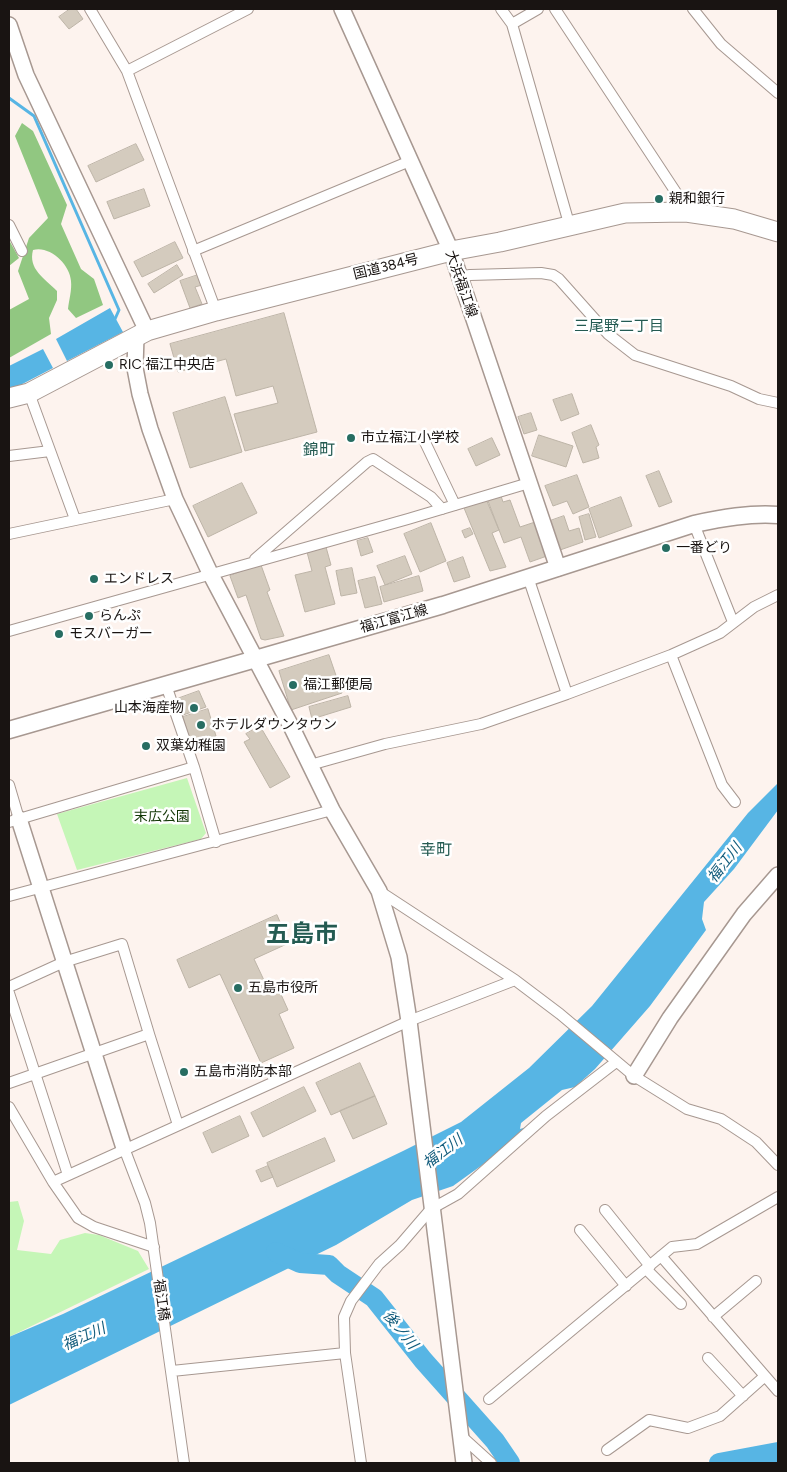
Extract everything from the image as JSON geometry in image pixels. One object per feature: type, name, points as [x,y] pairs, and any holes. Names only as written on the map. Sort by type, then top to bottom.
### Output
[{"type":"highway","name":"国道384号","points":[[9,398],[29,393],[142,333],[216,310],[451,251],[570,227],[624,213],[686,212],[734,219],[778,232]]},
{"type":"main road","name":"福江富江線","points":[[9,730],[443,605],[694,524],[729,516],[778,515]]},
{"type":"street","points":[[90,9],[127,71],[216,310]]},
{"type":"street","points":[[127,71],[248,9]]},
{"type":"street","name":"大浜福江線","points":[[342,9],[451,251],[558,568]]},
{"type":"street","points":[[500,9],[512,24],[570,227]]},
{"type":"street","points":[[512,24],[538,9]]},
{"type":"street","points":[[555,9],[675,192],[686,212]]},
{"type":"street","points":[[693,9],[721,44],[778,94]]},
{"type":"street","points":[[9,25],[26,75],[142,333],[135,368],[140,394],[150,430],[175,499],[210,573],[256,659],[332,810],[379,891],[399,957],[409,1020],[421,1130],[464,1463]]},
{"type":"street","points":[[194,251],[410,161]]},
{"type":"street","points":[[9,225],[22,251]]},
{"type":"street","points":[[459,277],[532,273],[553,275],[569,289],[608,334],[635,355],[731,386],[759,399],[778,403]]},
{"type":"street","points":[[29,393],[76,519]]},
{"type":"street","points":[[422,438],[455,505]]},
{"type":"street","points":[[9,456],[50,451]]},
{"type":"street","points":[[253,562],[367,462],[373,459],[430,497],[442,509]]},
{"type":"street","points":[[9,631],[529,483]]},
{"type":"street","points":[[9,534],[175,499]]},
{"type":"street","points":[[694,524],[733,622]]},
{"type":"street","points":[[528,577],[567,694]]},
{"type":"street","points":[[310,765],[385,744],[481,724],[567,694],[671,655],[720,633],[754,607],[778,595]]},
{"type":"street","points":[[671,655],[722,785],[734,802]]},
{"type":"street","points":[[166,686],[194,767],[216,842]]},
{"type":"street","points":[[14,820],[194,767]]},
{"type":"street","points":[[9,785],[14,820],[40,887],[124,1148]]},
{"type":"street","points":[[9,896],[332,810]]},
{"type":"street","points":[[634,1076],[670,1018],[744,914],[778,875]]},
{"type":"street","points":[[379,891],[515,980],[560,1014],[634,1076],[687,1109],[721,1119],[756,1142],[778,1165]]},
{"type":"street","points":[[9,987],[64,962],[122,944],[178,1125]]},
{"type":"street","points":[[53,1182],[124,1148],[409,1020],[515,980]]},
{"type":"street","points":[[9,993],[68,1175]]},
{"type":"street","points":[[9,1083],[149,1034]]},
{"type":"street","points":[[361,1463],[345,1353],[344,1317],[351,1300],[379,1264],[400,1245],[431,1209],[458,1194],[546,1116],[616,1062]]},
{"type":"street","points":[[9,1107],[53,1182],[78,1218],[94,1228],[154,1247]]},
{"type":"street","name":"福江橋","points":[[124,1148],[145,1203],[154,1247],[184,1463]]},
{"type":"street","points":[[489,1400],[672,1247],[696,1244],[778,1197]]},
{"type":"street","points":[[605,1210],[648,1267],[681,1304]]},
{"type":"street","points":[[580,1230],[626,1286]]},
{"type":"street","points":[[661,1256],[778,1391]]},
{"type":"street","points":[[713,1317],[756,1280]]},
{"type":"street","points":[[172,1371],[345,1353]]},
{"type":"street","points":[[708,1358],[742,1396]]},
{"type":"street","points":[[607,1450],[649,1420],[688,1428],[720,1416],[765,1376]]},
{"type":"street","points":[[459,1434],[490,1463]]},
{"type":"green space","points":[[22,123],[33,131],[67,205],[61,224],[81,269],[94,279],[103,305],[76,318],[68,309],[71,284],[67,268],[52,253],[46,250],[33,250],[32,257],[35,268],[57,291],[57,300],[49,318],[51,334],[9,358],[9,310],[29,299],[18,271],[29,238],[48,218],[15,136]]},
{"type":"green space","points":[[9,240],[19,258],[9,266]]},
{"type":"green space","name":"末広公園","points":[[187,778],[206,833],[201,839],[77,870],[57,814]]},
{"type":"green space","points":[[18,1201],[24,1221],[17,1250],[51,1254],[60,1240],[85,1233],[99,1235],[138,1251],[149,1269],[9,1337],[9,1202]]},
{"type":"water","points":[[110,308],[123,332],[67,361],[56,339]]},
{"type":"water","points":[[43,349],[53,368],[9,391],[9,366]]},
{"type":"water","name":"福江川","points":[[778,783],[778,810],[734,869],[704,902],[702,919],[706,930],[650,1006],[595,1069],[575,1087],[562,1090],[521,1123],[520,1129],[527,1127],[503,1150],[453,1186],[412,1200],[336,1245],[9,1405],[9,1337],[63,1314],[461,1122],[529,1068],[592,1006],[748,813]]},
{"type":"building","points":[[70,9],[76,9],[83,19],[69,29],[59,17]]},
{"type":"building","points":[[136,144],[144,160],[96,182],[88,166]]},
{"type":"building","points":[[144,189],[150,206],[114,219],[107,202]]},
{"type":"building","points":[[175,242],[183,258],[142,277],[134,262]]},
{"type":"building","points":[[177,265],[183,275],[154,293],[148,284]]},
{"type":"building","points":[[198,275],[202,285],[195,287],[202,304],[190,308],[180,281]]},
{"type":"building","points":[[284,313],[317,432],[245,451],[234,414],[278,403],[273,386],[236,396],[226,359],[178,372],[170,344]]},
{"type":"building","points":[[572,394],[579,414],[561,421],[553,400]]},
{"type":"building","points":[[225,397],[242,452],[190,468],[173,413]]},
{"type":"building","points":[[531,413],[537,430],[524,434],[518,417]]},
{"type":"building","points":[[591,425],[599,445],[596,447],[599,458],[583,463],[572,433]]},
{"type":"building","points":[[539,435],[573,446],[566,467],[532,456]]},
{"type":"building","points":[[492,438],[500,455],[476,466],[468,449]]},
{"type":"building","points":[[659,471],[672,502],[659,507],[646,476]]},
{"type":"building","points":[[577,475],[589,507],[573,514],[567,501],[553,506],[545,486]]},
{"type":"building","points":[[242,483],[257,513],[208,537],[193,506]]},
{"type":"building","points":[[501,496],[503,502],[510,500],[520,527],[535,522],[547,556],[530,562],[521,537],[504,543],[488,501]]},
{"type":"building","points":[[621,497],[632,526],[599,538],[589,509]]},
{"type":"building","points":[[486,499],[499,530],[492,533],[506,567],[490,571],[464,508]]},
{"type":"building","points":[[589,514],[596,537],[585,540],[579,517]]},
{"type":"building","points":[[564,516],[569,531],[579,528],[583,542],[560,550],[550,521]]},
{"type":"building","points":[[431,523],[446,561],[420,572],[404,534]]},
{"type":"building","points":[[470,528],[473,534],[465,538],[462,531]]},
{"type":"building","points":[[368,538],[373,552],[361,556],[357,541]]},
{"type":"building","points":[[326,547],[331,565],[325,567],[335,604],[305,612],[295,575],[312,571],[307,552]]},
{"type":"building","points":[[405,556],[412,574],[385,585],[377,566]]},
{"type":"building","points":[[463,557],[470,577],[454,582],[447,563]]},
{"type":"building","points":[[261,565],[270,590],[267,592],[284,636],[265,640],[261,639],[246,595],[238,598],[230,576]]},
{"type":"building","points":[[352,568],[357,593],[341,596],[336,571]]},
{"type":"building","points":[[419,576],[423,591],[384,602],[380,587]]},
{"type":"building","points":[[375,577],[382,604],[365,608],[358,581]]},
{"type":"building","points":[[329,655],[342,693],[291,710],[279,671]]},
{"type":"building","points":[[199,691],[206,707],[183,715],[177,699]]},
{"type":"building","points":[[348,696],[351,707],[312,719],[309,707]]},
{"type":"building","points":[[208,709],[216,736],[191,744],[183,717]]},
{"type":"building","points":[[260,726],[290,777],[270,788],[244,742],[250,739],[246,734]]},
{"type":"building","points":[[277,915],[289,943],[254,959],[270,993],[279,990],[288,1010],[279,1014],[294,1048],[261,1063],[220,974],[189,988],[177,960]]},
{"type":"building","points":[[360,1063],[375,1096],[331,1115],[316,1083]]},
{"type":"building","points":[[304,1087],[316,1111],[263,1137],[251,1113]]},
{"type":"building","points":[[375,1096],[387,1124],[353,1139],[340,1111]]},
{"type":"building","points":[[240,1116],[249,1136],[212,1153],[203,1133]]},
{"type":"building","points":[[325,1138],[335,1161],[277,1187],[267,1163]]},
{"type":"building","points":[[268,1166],[273,1177],[261,1182],[256,1171]]},
{"type":"waterway","points":[[9,98],[34,116],[119,310],[115,319]]},
{"type":"waterway","name":"後ノ川","points":[[276,1252],[300,1263],[329,1265],[338,1274],[374,1298],[423,1360],[495,1441],[510,1463]]},
{"type":"waterway","name":"後ノ川","points":[[719,1463],[778,1452]]},
{"type":"place","name":"親和銀行","points":[[659,199]]},
{"type":"place","name":"RIC 福江中央店","points":[[109,365]]},
{"type":"place","name":"市立福江小学校","points":[[351,438]]},
{"type":"place","name":"一番どり","points":[[666,548]]},
{"type":"place","name":"エンドレス","points":[[94,579]]},
{"type":"place","name":"らんぷ","points":[[89,616]]},
{"type":"place","name":"モスバーガー","points":[[59,634]]},
{"type":"place","name":"福江郵便局","points":[[293,685]]},
{"type":"place","name":"山本海産物","points":[[194,708]]},
{"type":"place","name":"ホテルダウンタウン","points":[[201,725]]},
{"type":"place","name":"双葉幼稚園","points":[[146,746]]},
{"type":"place","name":"五島市役所","points":[[238,988]]},
{"type":"place","name":"五島市消防本部","points":[[184,1072]]},
{"type":"district","name":"三尾野二丁目","points":[[619,327]]},
{"type":"district","name":"錦町","points":[[319,450]]},
{"type":"district","name":"幸町","points":[[436,850]]},
{"type":"district","name":"五島市","points":[[302,935]]}]
